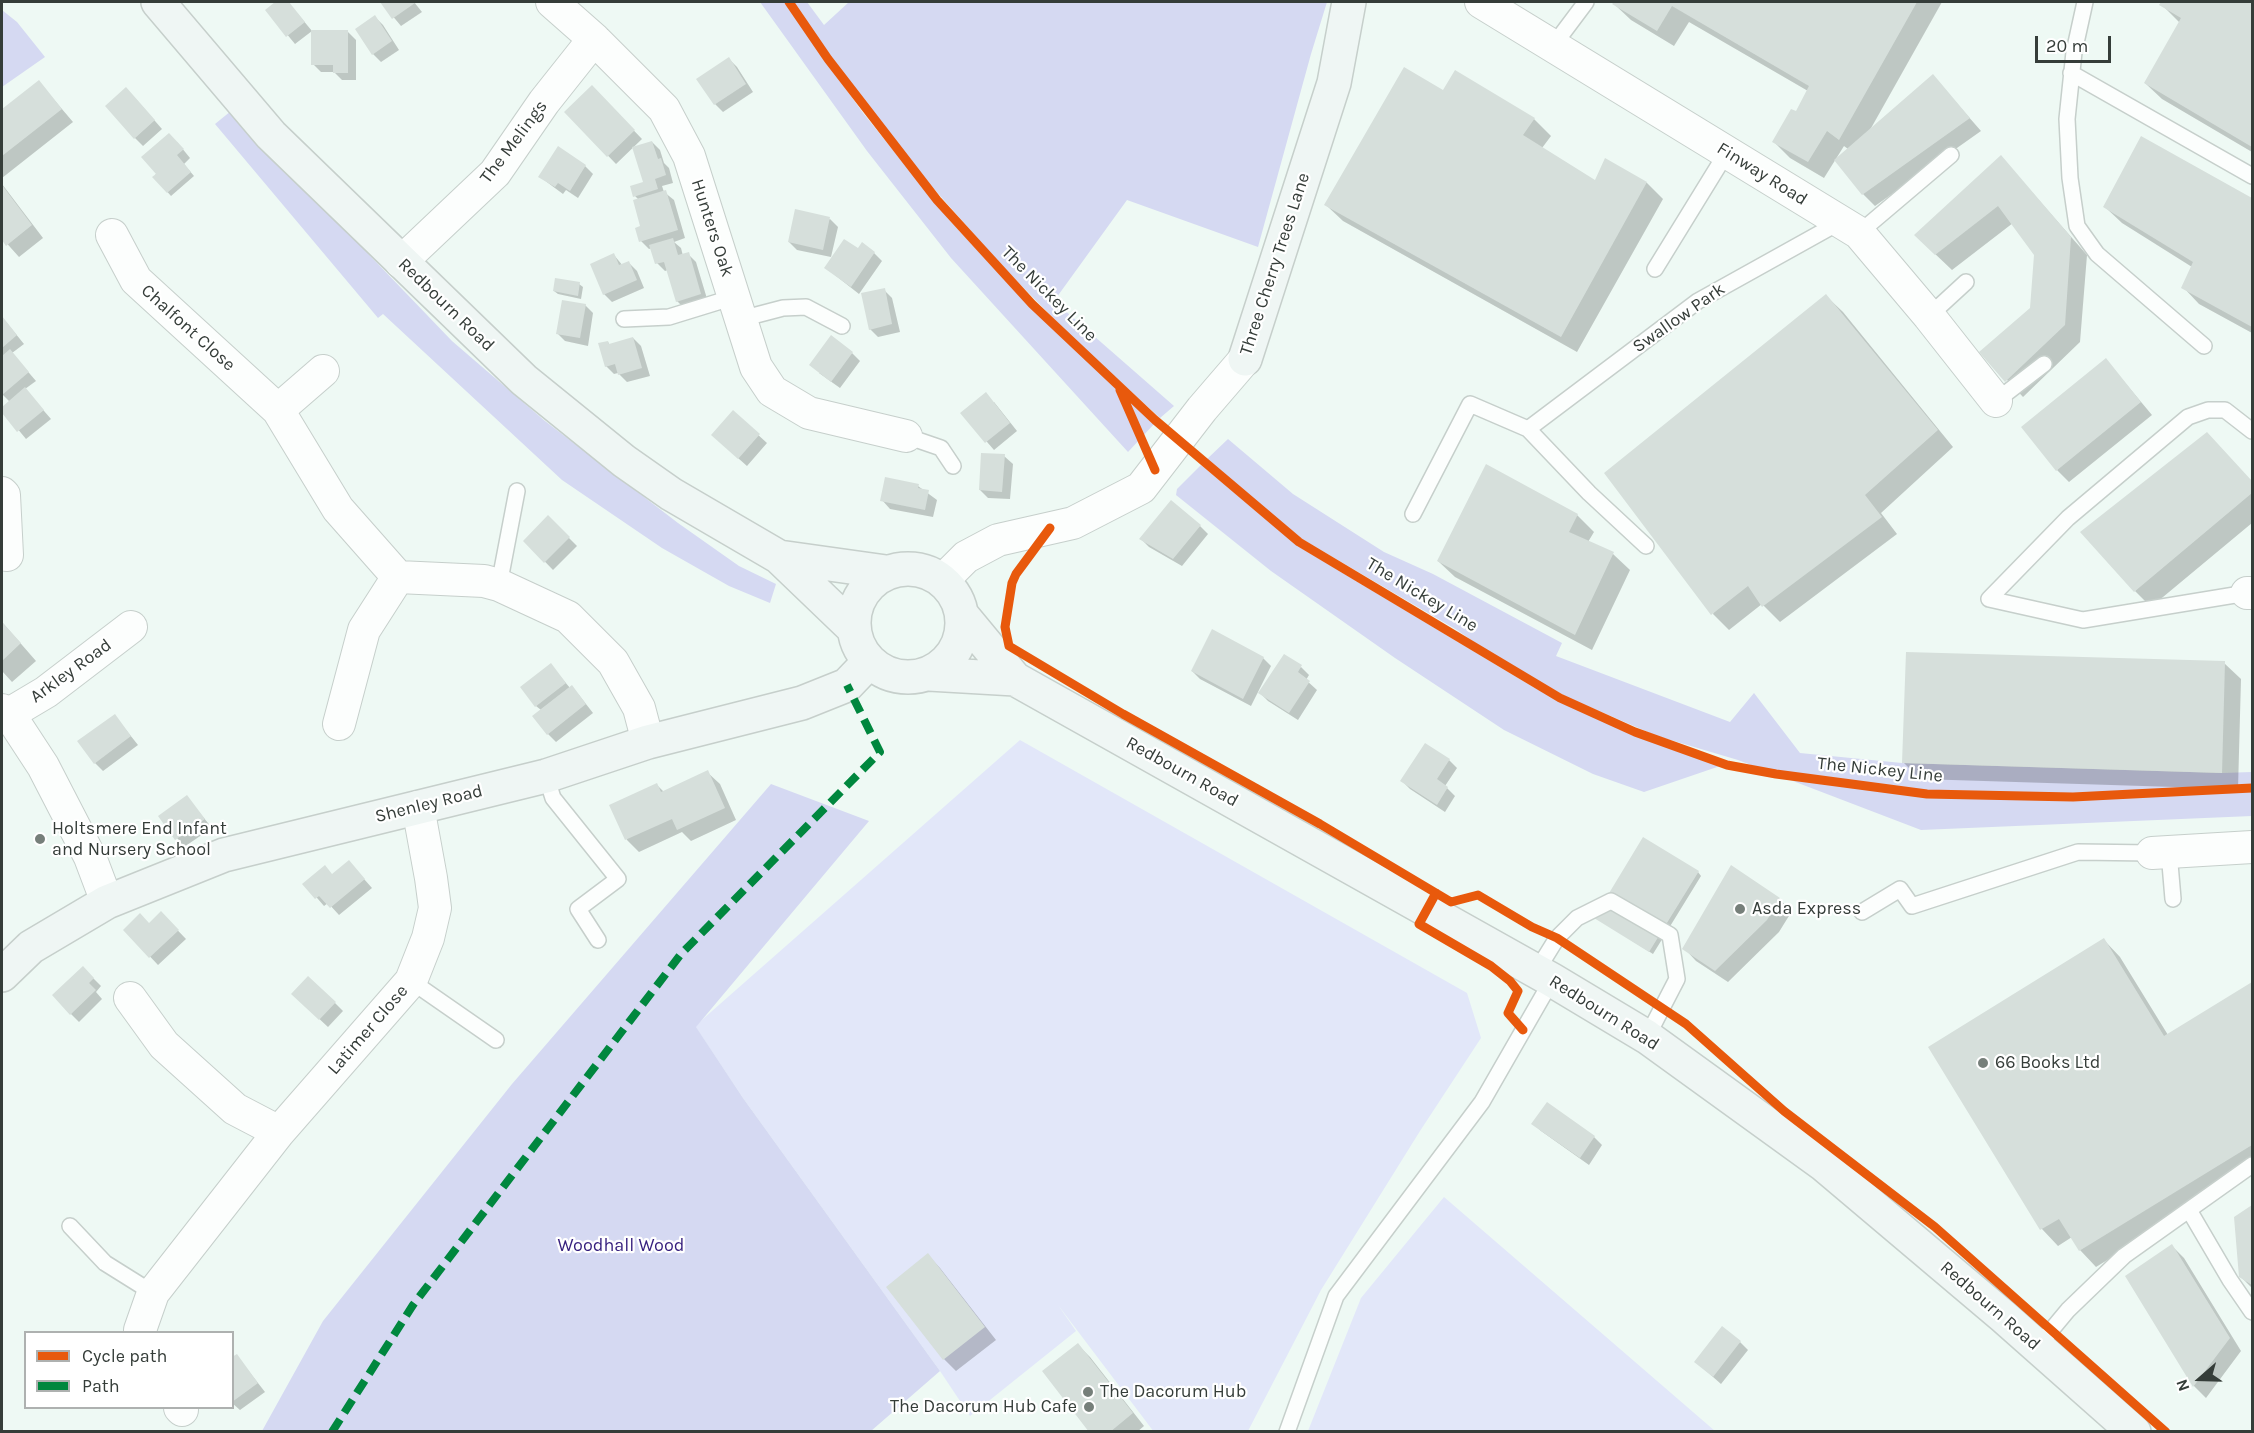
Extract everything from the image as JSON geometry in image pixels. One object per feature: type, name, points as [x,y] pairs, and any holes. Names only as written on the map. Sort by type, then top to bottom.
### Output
[{"type":"main road","name":"Redbourn Road","points":[[158,2],[271,135],[524,380],[624,461],[671,494],[779,557],[853,628]]},
{"type":"main road","name":"Three Cherry Trees Lane","points":[[1245,359],[1334,83],[1349,2]]},
{"type":"main road","name":"Redbourn Road","points":[[779,557],[886,572]]},
{"type":"main road","points":[[900,568],[929,572],[953,592],[962,615],[960,639],[953,654],[943,666],[929,674],[913,678],[897,677],[882,672],[861,652],[853,628],[854,611],[861,595],[872,581],[886,572],[900,568]]},
{"type":"main road","name":"Redbourn Road","points":[[962,615],[1015,679],[1544,976],[1647,1038],[1824,1165],[2038,1346],[2134,1431]]},
{"type":"main road","name":"Shenley Road","points":[[2,975],[31,947],[107,902],[224,855],[546,776],[648,742],[802,703],[847,685],[869,662]]},
{"type":"main road","name":"Redbourn Road","points":[[929,674],[1015,679]]},
{"type":"street","name":"Hunters Oak","points":[[552,2],[594,39],[664,110],[689,156],[756,367],[772,391],[809,413],[871,440],[906,436]]},
{"type":"street","name":"Finway Road","points":[[1481,2],[1850,228],[1929,316],[1996,401]]},
{"type":"street","name":"The Melings","points":[[401,262],[495,173],[544,102],[594,39]]},
{"type":"street","name":"Chalfont Close","points":[[112,235],[136,280],[278,410],[338,509],[398,577]]},
{"type":"street","name":"Three Cherry Trees Lane","points":[[942,581],[966,557],[998,540],[1073,523],[1142,488],[1202,409],[1245,359]]},
{"type":"street","points":[[278,410],[323,371]]},
{"type":"street","points":[[2,493],[8,555]]},
{"type":"street","points":[[339,724],[364,630],[398,577],[484,581],[499,585],[568,617],[613,662],[639,708],[648,742]]},
{"type":"street","name":"Arkley Road","points":[[107,902],[90,857],[44,766],[5,712],[46,692],[131,627]]},
{"type":"street","name":"Latimer Close","points":[[140,1331],[153,1293],[279,1132],[411,981],[428,938],[435,908],[418,807]]},
{"type":"street","points":[[2161,852],[2253,847]]},
{"type":"street","points":[[130,998],[164,1045],[236,1110],[279,1132]]},
{"type":"lane","points":[[1553,46],[1586,2]]},
{"type":"lane","points":[[2085,2],[2073,51],[2067,119],[2070,178],[2077,226],[2097,254],[2204,346]]},
{"type":"lane","points":[[2071,73],[2253,176]]},
{"type":"lane","points":[[1655,269],[1727,152]]},
{"type":"lane","name":"Swallow Park","points":[[1528,429],[1698,301],[1850,228],[1951,155]]},
{"type":"lane","points":[[1929,316],[1966,282]]},
{"type":"lane","points":[[624,319],[669,317],[738,308],[807,307],[842,326]]},
{"type":"lane","points":[[1996,401],[2044,364]]},
{"type":"lane","points":[[1413,514],[1470,404],[1528,429],[1589,493],[1646,546]]},
{"type":"lane","points":[[2250,593],[2083,620],[1989,600],[2068,518],[2188,417],[2208,410],[2225,410],[2253,431]]},
{"type":"lane","points":[[906,436],[941,448],[953,466]]},
{"type":"lane","points":[[499,585],[517,491]]},
{"type":"lane","points":[[546,776],[553,798],[618,879],[578,909],[598,940]]},
{"type":"lane","points":[[1862,912],[1900,889],[1912,906],[2078,852],[2161,852],[2173,899]]},
{"type":"lane","points":[[1287,1431],[1336,1296],[1482,1102],[1544,976],[1557,938],[1577,918],[1611,901],[1670,935],[1677,979],[1647,1038]]},
{"type":"lane","points":[[411,981],[496,1040]]},
{"type":"lane","points":[[2038,1346],[2068,1310],[2124,1256],[2253,1165]]},
{"type":"lane","points":[[2189,1210],[2230,1280],[2253,1312]]},
{"type":"lane","points":[[70,1226],[105,1263],[153,1293]]},
{"type":"shaded area","points":[[1020,740],[1467,993],[1481,1038],[1321,1290],[1248,1431],[1154,1432],[1058,1305],[1076,1331],[970,1416],[743,1098],[695,1026]]},
{"type":"shaded area","points":[[1444,1197],[1715,1431],[1308,1431],[1361,1298]]},
{"type":"green space","points":[[760,2],[784,2],[863,113],[951,222],[1033,310],[1155,423],[1128,452],[951,258],[867,151]]},
{"type":"green space","points":[[793,2],[807,2],[824,25],[849,2],[1327,2],[1258,247],[1127,200],[1054,301],[1174,406],[1160,418],[1076,341],[1004,268],[927,181],[835,62]]},
{"type":"green space","points":[[2,10],[17,22],[45,57],[2,87]]},
{"type":"green space","points":[[231,111],[452,341],[545,421],[678,523],[739,566],[776,584],[770,603],[729,586],[662,548],[562,480],[383,314],[378,318],[215,124]]},
{"type":"green space","points":[[1228,439],[1293,494],[1384,552],[1433,574],[1562,643],[1556,656],[1730,722],[1754,693],[1800,753],[1902,763],[2252,772],[2252,816],[1921,830],[1738,760],[1657,736],[1569,698],[1538,681],[1491,654],[1457,630],[1302,539],[1206,460]]},
{"type":"green space","points":[[1201,465],[1298,546],[1533,687],[1621,730],[1723,765],[1644,792],[1593,774],[1504,730],[1395,658],[1271,571],[1176,495],[1177,489]]},
{"type":"green space","name":"Woodhall Wood","points":[[771,784],[869,821],[696,1027],[743,1098],[940,1371],[871,1431],[262,1431],[323,1321],[512,1084]]},
{"type":"building","points":[[275,2],[289,2],[305,22],[286,37],[265,10]]},
{"type":"building","points":[[380,2],[414,2],[415,3],[392,19]]},
{"type":"building","points":[[1614,2],[1917,2],[1839,140],[1827,131],[1808,162],[1772,142],[1791,109],[1796,111],[1809,86],[1672,6],[1657,31],[1612,4]]},
{"type":"building","points":[[2161,2],[2252,2],[2252,147],[2144,83],[2181,18],[2159,5]]},
{"type":"building","points":[[375,15],[392,41],[372,55],[355,29]]},
{"type":"building","points":[[311,30],[348,30],[348,73],[333,73],[333,65],[311,65]]},
{"type":"building","points":[[729,57],[746,84],[714,105],[696,79]]},
{"type":"building","points":[[1404,67],[1443,90],[1455,70],[1535,118],[1523,135],[1595,180],[1605,158],[1647,182],[1561,337],[1324,205]]},
{"type":"building","points":[[1933,74],[1970,118],[1862,195],[1834,160]]},
{"type":"building","points":[[39,80],[62,109],[2,156],[2,109]]},
{"type":"building","points":[[592,85],[635,130],[607,157],[564,112]]},
{"type":"building","points":[[126,87],[155,120],[134,139],[105,106]]},
{"type":"building","points":[[169,133],[184,149],[177,155],[191,172],[167,193],[152,177],[156,174],[141,157]]},
{"type":"building","points":[[2141,136],[2252,198],[2252,327],[2181,288],[2193,262],[2103,207]]},
{"type":"building","points":[[652,141],[658,159],[661,158],[666,175],[655,179],[658,189],[633,197],[630,186],[643,182],[632,147]]},
{"type":"building","points":[[558,146],[586,165],[570,191],[558,183],[555,187],[538,177]]},
{"type":"building","points":[[2001,155],[2071,237],[2065,325],[2005,382],[1979,352],[2030,308],[2034,255],[1998,206],[1935,255],[1914,235]]},
{"type":"building","points":[[2,185],[32,225],[6,246],[2,240]]},
{"type":"building","points":[[666,190],[678,230],[639,242],[635,228],[640,226],[633,200]]},
{"type":"building","points":[[795,209],[830,217],[823,250],[788,242]]},
{"type":"building","points":[[673,238],[678,255],[689,252],[701,294],[676,302],[664,262],[655,264],[649,245]]},
{"type":"building","points":[[844,239],[858,248],[862,242],[875,252],[851,287],[824,268]]},
{"type":"building","points":[[614,253],[619,265],[629,261],[637,280],[603,295],[590,264]]},
{"type":"building","points":[[555,278],[580,282],[578,296],[553,291]]},
{"type":"building","points":[[885,288],[892,324],[869,330],[861,293]]},
{"type":"building","points":[[1826,294],[1938,430],[1865,495],[1882,517],[1762,607],[1748,586],[1711,615],[1604,473]]},
{"type":"building","points":[[562,300],[586,304],[580,338],[556,334]]},
{"type":"building","points":[[2,316],[17,335],[2,348]]},
{"type":"building","points":[[831,335],[853,352],[831,382],[809,365]]},
{"type":"building","points":[[633,337],[642,368],[618,375],[615,364],[605,367],[598,343],[608,341],[609,344]]},
{"type":"building","points":[[10,349],[29,372],[2,395],[2,356]]},
{"type":"building","points":[[2106,358],[2141,402],[2056,471],[2021,427]]},
{"type":"building","points":[[25,387],[44,410],[17,432],[2,413],[2,407]]},
{"type":"building","points":[[986,392],[1010,423],[985,443],[960,413]]},
{"type":"building","points":[[733,410],[760,434],[738,459],[711,435]]},
{"type":"building","points":[[2207,432],[2252,481],[2252,493],[2134,592],[2080,532]]},
{"type":"building","points":[[981,453],[1005,454],[1002,492],[979,490]]},
{"type":"building","points":[[1486,464],[1578,514],[1569,532],[1614,552],[1575,635],[1437,561]]},
{"type":"building","points":[[885,477],[919,484],[918,488],[929,490],[925,510],[880,501]]},
{"type":"building","points":[[1171,500],[1201,525],[1173,559],[1139,539]]},
{"type":"building","points":[[548,515],[570,537],[544,563],[523,541]]},
{"type":"building","points":[[2,622],[21,643],[2,661]]},
{"type":"building","points":[[1212,629],[1264,657],[1243,699],[1191,671]]},
{"type":"building","points":[[1906,652],[2225,661],[2222,773],[1902,763]]},
{"type":"building","points":[[1284,654],[1302,665],[1298,672],[1310,681],[1289,713],[1258,693]]},
{"type":"building","points":[[551,663],[566,683],[535,707],[520,687]]},
{"type":"building","points":[[572,685],[586,704],[547,735],[532,716]]},
{"type":"building","points":[[115,714],[131,736],[94,764],[77,741]]},
{"type":"building","points":[[1425,743],[1450,759],[1437,779],[1448,787],[1437,805],[1400,781]]},
{"type":"building","points":[[708,770],[725,808],[677,830],[672,819],[625,840],[609,805],[657,783],[661,792]]},
{"type":"building","points":[[187,795],[205,819],[175,840],[158,816]]},
{"type":"building","points":[[1643,837],[1699,871],[1649,952],[1594,918]]},
{"type":"building","points":[[349,860],[365,879],[330,908],[319,896],[315,899],[302,884],[325,865],[332,874]]},
{"type":"building","name":"Asda Express","points":[[1731,865],[1780,898],[1767,920],[1715,971],[1682,949]]},
{"type":"building","points":[[161,911],[179,930],[149,958],[123,930],[140,913],[149,923]]},
{"type":"building","points":[[2104,938],[2164,1036],[2252,982],[2252,1145],[2079,1251],[2059,1219],[2040,1230],[1928,1047]]},
{"type":"building","points":[[83,966],[94,978],[89,983],[96,990],[70,1015],[52,995]]},
{"type":"building","points":[[308,976],[336,1002],[319,1020],[291,994]]},
{"type":"building","points":[[1547,1102],[1595,1136],[1580,1158],[1531,1124]]},
{"type":"building","points":[[2252,1205],[2252,1285],[2239,1277],[2234,1217]]},
{"type":"building","points":[[2172,1244],[2230,1338],[2193,1387],[2125,1276]]},
{"type":"building","points":[[928,1253],[985,1327],[943,1360],[886,1287]]},
{"type":"building","points":[[1722,1326],[1741,1341],[1713,1377],[1694,1362]]},
{"type":"building","name":"The Dacorum Hub","points":[[1078,1343],[1133,1413],[1110,1432],[1089,1432],[1042,1371]]},
{"type":"building","points":[[237,1354],[258,1383],[234,1401],[234,1356]]},
{"type":"marked path","points":[[332,1432],[413,1305],[681,954],[880,752],[847,685]]},
{"type":"cycle path","name":"The Nickey Line","points":[[789,2],[828,59],[937,200],[1032,304],[1155,420],[1299,542],[1560,698],[1635,732],[1727,765],[1776,774],[1927,794],[2073,797],[2252,788]]},
{"type":"cycle path","points":[[1120,390],[1155,470]]},
{"type":"cycle path","points":[[1050,528],[1016,574],[1012,583],[1005,627],[1009,646],[1123,714],[1320,824],[1451,902],[1478,895],[1532,927],[1557,938],[1686,1024],[1784,1111],[1935,1227],[2166,1432]]},
{"type":"cycle path","points":[[1436,893],[1419,924],[1491,966],[1510,981],[1518,991],[1508,1013],[1523,1030]]},
{"type":"place","name":"Holtsmere End Infant and Nursery School","points":[[40,839]]},
{"type":"place","name":"Asda Express","points":[[1740,909]]},
{"type":"place","name":"66 Books Ltd","points":[[1983,1063]]},
{"type":"place","name":"The Dacorum Hub","points":[[1088,1392]]},
{"type":"place","name":"The Dacorum Hub Cafe","points":[[1089,1407]]}]
